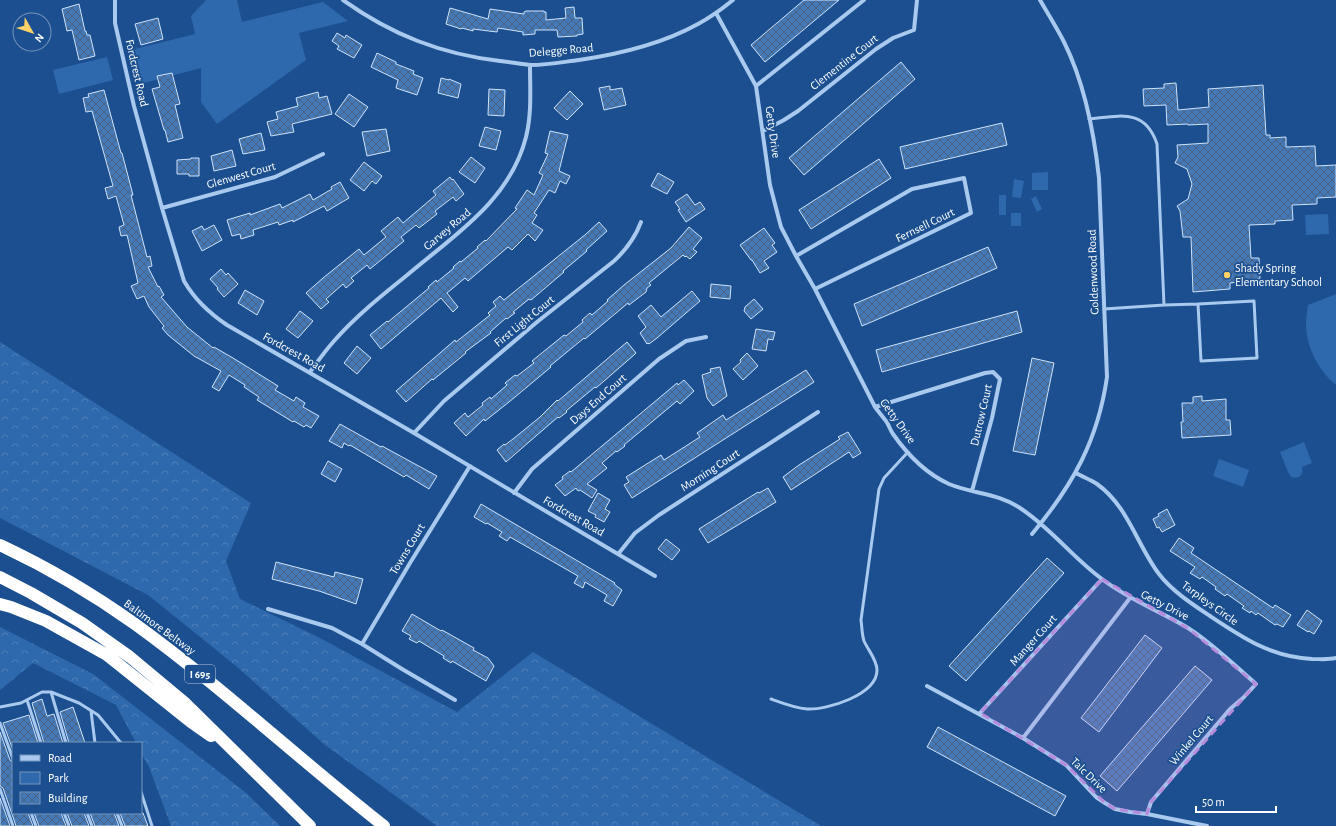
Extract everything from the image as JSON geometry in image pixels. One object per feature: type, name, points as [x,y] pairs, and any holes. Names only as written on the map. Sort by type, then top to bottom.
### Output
[{"type":"highway","name":"Baltimore Beltway","points":[[0,545],[83,590],[134,624],[232,700],[336,788],[384,826]]},
{"type":"highway","name":"I 695","points":[[0,577],[65,613],[114,645],[184,702],[232,751],[310,826]]},
{"type":"highway","points":[[0,604],[12,607],[46,621],[107,655],[191,722],[232,751]]},
{"type":"street","name":"Fordcrest Road","points":[[115,0],[115,23],[134,106],[184,281],[196,299],[213,315],[227,325],[619,553],[655,576]]},
{"type":"street","name":"Delegge Road","points":[[344,0],[381,24],[427,45],[474,56],[530,65],[592,58],[636,49],[682,32],[698,24],[733,0]]},
{"type":"street","points":[[756,86],[864,0]]},
{"type":"street","name":"Clementine Court","points":[[763,131],[798,111],[876,48],[893,38],[914,30],[917,0]]},
{"type":"street","name":"Goldenwood Road","points":[[1032,534],[1059,500],[1076,473],[1090,444],[1096,427],[1107,377],[1099,178],[1096,154],[1089,119],[1078,79],[1065,44],[1040,0]]},
{"type":"street","name":"Getty Drive","points":[[716,13],[756,86],[770,185],[781,227],[815,289],[875,407],[886,421],[893,434],[908,452],[935,476],[949,484],[1005,500],[1027,513],[1041,523],[1077,558],[1102,579],[1130,598],[1189,629],[1224,656],[1256,684]]},
{"type":"street","name":"Garvey Road","points":[[310,372],[324,353],[349,326],[406,276],[471,223],[496,197],[511,175],[526,137],[530,112],[530,65]]},
{"type":"street","name":"Glenwest Court","points":[[162,208],[275,177],[324,154]]},
{"type":"street","name":"Fernsell Court","points":[[796,256],[912,189],[964,178],[971,213],[815,289]]},
{"type":"street","name":"First Light Court","points":[[414,433],[444,401],[537,322],[625,251],[635,238],[642,222]]},
{"type":"street","name":"Days End Court","points":[[514,492],[532,469],[659,359],[686,341],[706,337]]},
{"type":"street","name":"Dutrow Court","points":[[875,407],[985,373],[993,372],[997,375],[1000,379],[999,387],[972,490]]},
{"type":"street","name":"Morning Court","points":[[619,553],[636,533],[659,515],[818,412]]},
{"type":"street","name":"Towns Court","points":[[362,644],[470,466]]},
{"type":"street","name":"Tarpleys Circle","points":[[1076,473],[1097,484],[1116,502],[1147,556],[1160,574],[1174,589],[1193,604],[1240,636],[1271,651],[1302,658],[1328,660],[1336,658]]},
{"type":"street","name":"Manger Court","points":[[980,713],[1102,579]]},
{"type":"street","points":[[1023,738],[1130,598]]},
{"type":"street","points":[[268,609],[332,628],[362,644],[455,700]]},
{"type":"street","name":"Winkel Court","points":[[1147,814],[1151,802],[1230,709],[1256,684]]},
{"type":"street","name":"Talc Drive","points":[[927,686],[980,713],[1066,765],[1096,797],[1105,803],[1130,812],[1207,826]]},
{"type":"lane","points":[[1089,119],[1118,116],[1137,118],[1150,128],[1154,135],[1157,144],[1164,306]]},
{"type":"lane","points":[[1104,309],[1254,301],[1257,358],[1201,361],[1198,304]]},
{"type":"lane","points":[[771,699],[806,709],[819,708],[841,702],[861,693],[875,678],[877,671],[876,666],[864,642],[861,620],[876,503],[879,489],[884,478],[908,452]]},
{"type":"lane","points":[[0,706],[21,703],[42,692],[51,692],[79,703],[98,715],[120,742]]},
{"type":"lane","points":[[51,692],[66,742]]},
{"type":"lane","points":[[27,700],[41,742]]},
{"type":"lane","points":[[91,711],[95,742]]},
{"type":"lane","points":[[0,722],[12,756]]},
{"type":"lane","points":[[0,789],[13,826]]},
{"type":"lane","points":[[142,795],[152,826]]},
{"type":"lane","points":[[31,814],[36,826]]},
{"type":"lane","points":[[64,814],[68,826]]},
{"type":"lane","points":[[87,814],[92,826]]},
{"type":"lane","points":[[117,814],[122,826]]},
{"type":"highlighted area","points":[[1102,579],[1189,629],[1256,684],[1151,802],[1147,814],[1115,809],[1105,803],[1066,765],[980,713]]},
{"type":"green space","points":[[206,0],[237,0],[242,22],[323,2],[348,21],[299,33],[306,60],[217,124],[201,102],[201,68],[140,84],[131,50],[195,34],[191,16]]},
{"type":"green space","points":[[107,57],[113,80],[59,94],[53,70]]},
{"type":"green space","points":[[1048,172],[1048,190],[1032,190],[1032,173]]},
{"type":"green space","points":[[1014,179],[1024,181],[1021,198],[1012,197]]},
{"type":"green space","points":[[999,195],[1006,195],[1006,215],[999,215]]},
{"type":"green space","points":[[1036,196],[1042,209],[1037,212],[1031,199]]},
{"type":"green space","points":[[1011,213],[1021,213],[1021,226],[1011,226]]},
{"type":"green space","points":[[1328,214],[1329,234],[1306,235],[1305,215]]},
{"type":"green space","points":[[1336,294],[1336,385],[1324,373],[1311,351],[1307,335],[1306,318],[1308,305]]},
{"type":"green space","points":[[0,342],[251,503],[226,561],[240,599],[318,637],[457,712],[533,652],[821,826],[437,826],[325,745],[236,666],[148,595],[0,518]]},
{"type":"green space","points":[[1304,442],[1312,463],[1302,467],[1302,474],[1299,477],[1294,478],[1291,477],[1288,472],[1280,452]]},
{"type":"green space","points":[[1219,459],[1249,470],[1243,487],[1213,476]]},
{"type":"green space","points":[[0,627],[93,674],[245,792],[280,826],[171,826],[149,767],[142,755],[142,742],[135,742],[116,705],[33,663],[0,690]]},
{"type":"building","points":[[804,0],[839,0],[765,62],[751,45]]},
{"type":"building","points":[[79,4],[85,31],[87,35],[90,35],[95,56],[79,60],[72,30],[67,31],[62,9]]},
{"type":"building","points":[[574,7],[575,18],[582,18],[583,34],[577,36],[558,37],[557,30],[535,30],[535,34],[523,35],[523,32],[498,28],[497,32],[473,29],[473,31],[446,24],[450,8],[488,19],[490,9],[524,14],[526,11],[544,11],[546,12],[546,20],[566,18],[565,8]]},
{"type":"building","points":[[158,18],[163,39],[141,45],[135,24]]},
{"type":"building","points":[[337,33],[345,38],[346,35],[362,45],[354,58],[337,49],[339,46],[332,41]]},
{"type":"building","points":[[377,53],[396,62],[396,64],[414,71],[413,74],[423,78],[417,95],[396,88],[398,80],[371,67]]},
{"type":"building","points":[[901,62],[915,79],[804,175],[789,158]]},
{"type":"building","points":[[172,73],[180,104],[175,105],[183,138],[168,142],[152,89],[160,87],[157,76]]},
{"type":"building","points":[[441,78],[449,79],[461,84],[458,98],[438,93]]},
{"type":"building","points":[[1176,83],[1178,110],[1209,107],[1208,89],[1263,85],[1266,135],[1270,135],[1270,138],[1286,137],[1286,147],[1315,146],[1316,166],[1336,165],[1336,197],[1317,198],[1317,204],[1292,205],[1293,220],[1275,221],[1275,224],[1249,225],[1251,258],[1259,258],[1260,279],[1238,280],[1238,282],[1230,283],[1230,289],[1193,292],[1191,237],[1183,237],[1180,211],[1177,206],[1188,199],[1192,184],[1187,169],[1175,163],[1178,157],[1177,145],[1208,143],[1208,124],[1167,125],[1166,105],[1144,106],[1143,89],[1164,88],[1164,84]]},
{"type":"building","points":[[610,86],[610,90],[622,88],[626,105],[604,110],[599,88]]},
{"type":"building","points":[[489,89],[505,90],[504,116],[488,115]]},
{"type":"building","points":[[104,90],[133,195],[131,195],[147,257],[150,256],[152,266],[148,267],[158,287],[159,286],[164,295],[161,297],[187,327],[213,348],[214,347],[233,358],[278,386],[275,390],[294,401],[296,397],[305,403],[303,407],[319,416],[311,428],[306,425],[304,427],[294,421],[293,422],[257,400],[259,397],[244,387],[245,385],[229,375],[219,391],[212,387],[221,371],[194,356],[168,335],[162,328],[164,326],[149,307],[144,296],[137,299],[131,286],[138,283],[127,235],[121,236],[119,227],[124,225],[116,196],[108,199],[105,188],[113,186],[92,111],[86,112],[83,98],[89,97],[88,94]]},
{"type":"building","points":[[570,91],[583,104],[567,120],[554,108]]},
{"type":"building","points":[[318,92],[319,98],[327,96],[332,114],[292,124],[294,132],[271,136],[267,122],[278,119],[276,112],[298,106],[296,98]]},
{"type":"building","points":[[349,94],[368,107],[354,127],[335,114]]},
{"type":"building","points":[[1002,123],[1007,145],[905,169],[900,147]]},
{"type":"building","points":[[485,127],[501,131],[496,150],[479,146]]},
{"type":"building","points":[[386,129],[390,151],[367,156],[362,132]]},
{"type":"building","points":[[550,131],[568,135],[559,171],[570,176],[566,184],[560,181],[555,193],[549,190],[534,213],[537,215],[532,223],[543,230],[535,241],[528,234],[512,250],[508,247],[468,281],[465,278],[447,293],[458,307],[453,312],[441,298],[381,349],[370,335],[429,288],[428,287],[436,280],[437,282],[454,268],[453,267],[478,248],[477,247],[485,240],[486,241],[517,209],[515,208],[527,190],[534,195],[543,175],[539,173],[548,154],[545,153]]},
{"type":"building","points":[[261,133],[265,150],[243,154],[239,139]]},
{"type":"building","points":[[232,150],[236,166],[214,171],[211,156]]},
{"type":"building","points":[[471,157],[485,168],[475,183],[459,172]]},
{"type":"building","points":[[199,158],[199,176],[177,174],[177,160]]},
{"type":"building","points":[[879,159],[891,178],[811,229],[799,210]]},
{"type":"building","points":[[364,162],[382,176],[376,184],[372,181],[364,191],[350,180]]},
{"type":"building","points":[[658,173],[674,182],[667,194],[651,186]]},
{"type":"building","points":[[450,177],[464,194],[456,201],[453,197],[435,211],[437,214],[419,228],[416,225],[401,237],[404,241],[370,269],[367,265],[351,278],[354,281],[346,288],[343,284],[326,299],[329,302],[321,309],[306,293],[359,249],[364,255],[386,237],[381,231],[398,217],[403,223],[436,195],[433,191]]},
{"type":"building","points":[[340,182],[349,198],[327,211],[324,206],[293,222],[293,220],[279,225],[278,222],[253,230],[254,235],[241,239],[240,234],[232,236],[227,220],[250,213],[250,215],[280,204],[282,208],[310,194],[313,200],[332,189],[331,187]]},
{"type":"building","points":[[687,194],[695,205],[700,202],[705,209],[686,222],[678,210],[680,209],[675,202]]},
{"type":"building","points":[[599,222],[607,231],[586,250],[587,251],[563,271],[564,272],[531,300],[529,299],[513,312],[515,313],[507,319],[506,318],[490,332],[491,333],[465,352],[466,353],[433,380],[432,379],[406,402],[396,391],[455,340],[456,342],[490,315],[488,313],[496,306],[493,302],[500,296],[504,300]]},
{"type":"building","points":[[214,225],[222,240],[202,251],[192,231],[202,226],[204,230]]},
{"type":"building","points":[[689,227],[702,238],[693,249],[697,252],[690,259],[683,255],[649,283],[651,285],[647,288],[646,292],[629,305],[628,303],[585,339],[584,338],[509,402],[485,421],[484,419],[466,436],[454,423],[465,413],[468,417],[483,405],[482,403],[490,397],[491,399],[507,385],[505,383],[534,363],[532,361],[564,335],[566,336],[583,322],[582,320],[590,313],[592,315],[624,285],[671,248]]},
{"type":"building","points":[[764,228],[775,243],[772,245],[777,252],[764,261],[769,268],[760,273],[740,245]]},
{"type":"building","points":[[988,247],[997,268],[862,326],[854,304]]},
{"type":"building","points":[[221,269],[226,275],[228,273],[238,284],[224,297],[210,279]]},
{"type":"building","points":[[711,284],[731,286],[730,299],[710,297]]},
{"type":"building","points":[[245,290],[264,301],[257,315],[238,303]]},
{"type":"building","points":[[692,291],[700,301],[657,338],[647,344],[640,333],[646,327],[638,316],[651,305],[661,317]]},
{"type":"building","points":[[754,299],[763,309],[751,319],[744,311],[745,307]]},
{"type":"building","points":[[300,311],[313,321],[298,338],[286,329]]},
{"type":"building","points":[[1017,311],[1022,332],[882,372],[876,350]]},
{"type":"building","points":[[756,329],[775,332],[773,340],[768,339],[766,351],[752,349]]},
{"type":"building","points":[[627,342],[636,353],[634,355],[506,462],[497,450],[540,417],[557,400],[558,401]]},
{"type":"building","points":[[357,346],[371,358],[357,374],[344,363]]},
{"type":"building","points":[[747,353],[758,366],[743,380],[733,369],[741,362],[740,360]]},
{"type":"building","points":[[1032,358],[1054,363],[1035,455],[1013,451]]},
{"type":"building","points":[[720,367],[727,396],[713,406],[707,398],[702,375],[711,372],[710,369]]},
{"type":"building","points":[[806,370],[814,382],[632,498],[624,485],[629,482],[626,477],[661,455],[664,460],[700,437],[697,433],[723,415],[726,420]]},
{"type":"building","points":[[684,380],[694,391],[680,404],[677,401],[624,445],[625,446],[617,452],[616,451],[602,463],[607,468],[587,484],[597,490],[592,498],[580,490],[578,491],[576,488],[565,496],[555,485],[563,479],[562,477],[570,471],[571,472],[677,383],[678,385]]},
{"type":"building","points":[[1202,396],[1202,401],[1226,399],[1226,420],[1230,420],[1231,435],[1182,438],[1182,403],[1193,403],[1193,397]]},
{"type":"building","points":[[340,424],[437,476],[429,489],[406,475],[404,477],[350,445],[349,446],[344,443],[342,448],[329,441]]},
{"type":"building","points":[[848,432],[861,453],[853,458],[849,452],[791,490],[783,477],[840,439],[838,437]]},
{"type":"building","points":[[328,461],[342,469],[335,482],[321,474]]},
{"type":"building","points":[[768,488],[776,502],[708,543],[699,529],[758,492],[759,493]]},
{"type":"building","points":[[598,493],[610,500],[605,509],[610,512],[604,522],[595,517],[596,515],[588,511]]},
{"type":"building","points":[[481,504],[615,583],[614,584],[622,590],[613,606],[604,601],[607,595],[585,582],[583,588],[574,583],[578,576],[510,537],[507,541],[499,536],[502,532],[474,517]]},
{"type":"building","points":[[1167,509],[1175,525],[1162,532],[1159,527],[1157,528],[1153,519]]},
{"type":"building","points":[[1179,538],[1194,548],[1191,553],[1273,608],[1275,605],[1291,615],[1283,627],[1277,624],[1275,625],[1258,613],[1256,615],[1251,611],[1250,613],[1242,608],[1244,606],[1227,594],[1225,596],[1215,589],[1216,587],[1202,577],[1200,579],[1190,573],[1195,567],[1170,551]]},
{"type":"building","points":[[666,539],[680,550],[672,560],[658,549]]},
{"type":"building","points":[[1047,558],[1064,573],[966,681],[949,666]]},
{"type":"building","points":[[276,562],[334,577],[335,572],[363,579],[356,604],[319,591],[272,579]]},
{"type":"building","points":[[1307,610],[1322,621],[1314,634],[1297,625]]},
{"type":"building","points":[[412,614],[474,648],[473,650],[488,658],[494,666],[486,681],[452,661],[451,663],[443,658],[444,656],[419,641],[417,643],[409,639],[411,636],[402,631]]},
{"type":"building","points":[[1145,635],[1162,648],[1099,732],[1081,718]]},
{"type":"building","points":[[1195,666],[1212,680],[1117,791],[1100,776]]},
{"type":"building","points":[[42,699],[47,716],[54,714],[63,742],[44,742],[32,703]]},
{"type":"building","points":[[73,707],[85,742],[69,742],[60,712]]},
{"type":"building","points":[[29,715],[38,742],[12,742],[12,747],[3,723]]},
{"type":"building","points":[[938,727],[1066,796],[1055,816],[927,747]]},
{"type":"building","points":[[0,732],[10,760],[12,761],[12,814],[28,814],[33,826],[16,826],[3,788],[0,786]]},
{"type":"building","points":[[0,798],[10,826],[0,826]]},
{"type":"building","points":[[143,813],[148,826],[125,826],[120,814]]},
{"type":"building","points":[[34,814],[61,814],[66,826],[39,826]]},
{"type":"building","points":[[67,814],[84,814],[89,826],[72,826]]},
{"type":"building","points":[[90,814],[114,814],[119,826],[95,826]]},
{"type":"place","name":"Shady Spring Elementary School","points":[[1227,275]]}]
